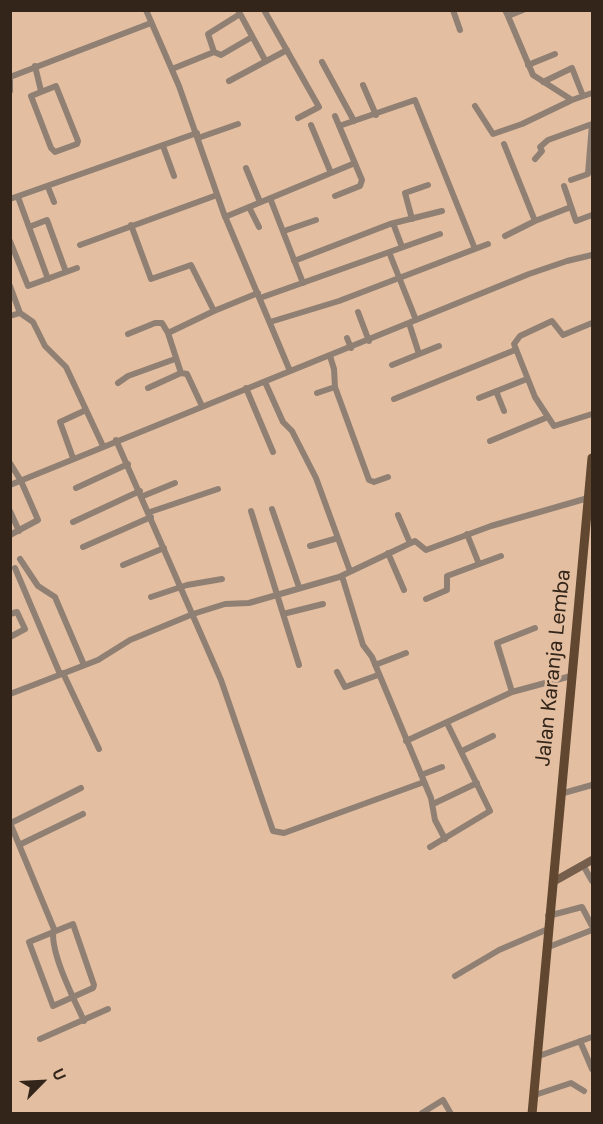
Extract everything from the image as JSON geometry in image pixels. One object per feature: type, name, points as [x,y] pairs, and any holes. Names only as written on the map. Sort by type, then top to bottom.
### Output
[{"type":"main road","name":"Jalan Karanja Lemba","points":[[532,1113],[535,1095],[535,1057],[592,458]]},
{"type":"main road","points":[[553,882],[592,860]]},
{"type":"main road","points":[[555,864],[569,873]]},
{"type":"street","points":[[146,10],[172,69],[225,217],[290,371]]},
{"type":"street","points":[[264,10],[320,108],[298,118]]},
{"type":"street","points":[[453,10],[460,30]]},
{"type":"street","points":[[524,10],[506,13],[533,75],[572,100]]},
{"type":"street","points":[[214,52],[208,34],[239,12],[265,60]]},
{"type":"street","points":[[10,91],[10,79],[35,66],[106,43],[152,24]]},
{"type":"street","points":[[172,69],[214,52],[222,55],[252,37]]},
{"type":"street","points":[[229,81],[287,50]]},
{"type":"street","points":[[528,65],[555,54]]},
{"type":"street","points":[[322,62],[354,121]]},
{"type":"street","points":[[35,66],[41,91]]},
{"type":"street","points":[[543,82],[572,68],[584,96]]},
{"type":"street","points":[[363,85],[376,115]]},
{"type":"street","points":[[56,86],[78,139],[77,144],[55,152],[52,149],[32,96],[41,91],[56,86]]},
{"type":"street","points":[[475,106],[493,134],[522,124],[592,93]]},
{"type":"street","points":[[339,126],[415,100],[475,249]]},
{"type":"street","points":[[335,116],[362,180],[361,184],[335,196]]},
{"type":"street","points":[[10,200],[163,146],[238,124]]},
{"type":"street","points":[[535,159],[542,151],[540,147],[548,140],[592,124],[588,174],[571,180]]},
{"type":"street","points":[[311,125],[332,173]]},
{"type":"street","points":[[504,144],[535,221]]},
{"type":"street","points":[[163,146],[174,176]]},
{"type":"street","points":[[225,217],[355,163]]},
{"type":"street","points":[[246,168],[260,202]]},
{"type":"street","points":[[412,219],[405,193],[428,185]]},
{"type":"street","points":[[564,186],[576,221],[592,215]]},
{"type":"street","points":[[48,187],[54,201]]},
{"type":"street","points":[[80,245],[217,195]]},
{"type":"street","points":[[18,197],[48,279]]},
{"type":"street","points":[[270,198],[303,284]]},
{"type":"street","points":[[249,207],[259,227]]},
{"type":"street","points":[[505,236],[571,207]]},
{"type":"street","points":[[294,261],[393,223],[442,211]]},
{"type":"street","points":[[29,227],[47,220],[66,272]]},
{"type":"street","points":[[284,231],[316,220]]},
{"type":"street","points":[[393,223],[402,247]]},
{"type":"street","points":[[131,225],[151,279],[186,266],[192,266],[214,311]]},
{"type":"street","points":[[168,333],[214,311],[259,295],[303,284],[440,234]]},
{"type":"street","points":[[10,241],[28,286],[77,268]]},
{"type":"street","points":[[270,322],[339,301],[488,244]]},
{"type":"street","points":[[388,252],[416,320]]},
{"type":"street","points":[[10,485],[416,320],[567,261],[592,255]]},
{"type":"street","points":[[10,286],[20,313],[32,321],[45,346],[66,367],[103,446]]},
{"type":"street","points":[[358,312],[369,341]]},
{"type":"street","points":[[10,316],[20,313]]},
{"type":"street","points":[[128,334],[159,322],[168,333],[181,373]]},
{"type":"street","points":[[592,323],[563,334],[559,333],[554,322],[549,322],[519,337],[514,344],[527,379],[554,426],[592,414]]},
{"type":"street","points":[[409,324],[419,354]]},
{"type":"street","points":[[347,338],[351,348]]},
{"type":"street","points":[[392,365],[440,346]]},
{"type":"street","points":[[394,399],[516,350]]},
{"type":"street","points":[[330,356],[334,369],[335,387],[369,480],[374,482],[388,477]]},
{"type":"street","points":[[118,383],[128,376],[175,359]]},
{"type":"street","points":[[148,388],[181,373],[187,374],[202,406]]},
{"type":"street","points":[[479,398],[527,379]]},
{"type":"street","points":[[265,382],[285,425],[292,431],[316,478],[350,571]]},
{"type":"street","points":[[317,393],[335,387]]},
{"type":"street","points":[[246,388],[273,452]]},
{"type":"street","points":[[496,391],[504,411]]},
{"type":"street","points":[[73,458],[60,422],[86,410]]},
{"type":"street","points":[[490,441],[548,417]]},
{"type":"street","points":[[116,440],[182,586],[236,717],[275,833],[284,833],[338,815],[442,767]]},
{"type":"street","points":[[10,463],[21,481],[38,520],[10,535]]},
{"type":"street","points":[[76,488],[128,464]]},
{"type":"street","points":[[73,522],[141,494],[175,483]]},
{"type":"street","points":[[83,547],[151,515],[218,489]]},
{"type":"street","points":[[10,694],[84,666],[137,636],[193,614],[225,604],[249,603],[342,576],[410,543],[417,541],[426,550],[467,534],[590,494]]},
{"type":"street","points":[[272,509],[299,587]]},
{"type":"street","points":[[10,511],[19,531]]},
{"type":"street","points":[[251,511],[298,665]]},
{"type":"street","points":[[398,515],[410,543]]},
{"type":"street","points":[[467,534],[479,564]]},
{"type":"street","points":[[310,546],[338,538]]},
{"type":"street","points":[[123,565],[164,548]]},
{"type":"street","points":[[388,553],[404,590]]},
{"type":"street","points":[[426,600],[447,590],[447,576],[501,556]]},
{"type":"street","points":[[20,559],[38,586],[54,597],[84,666]]},
{"type":"street","points":[[15,568],[61,673],[99,750]]},
{"type":"street","points":[[342,576],[363,645],[375,665],[433,804],[435,820],[445,839]]},
{"type":"street","points":[[151,597],[182,586],[222,579]]},
{"type":"street","points":[[283,615],[323,604]]},
{"type":"street","points":[[10,614],[17,612],[25,629],[10,637]]},
{"type":"street","points":[[512,692],[497,642],[535,628]]},
{"type":"street","points":[[375,665],[406,653]]},
{"type":"street","points":[[337,672],[345,687],[378,675]]},
{"type":"street","points":[[406,741],[512,692],[571,676]]},
{"type":"street","points":[[430,847],[489,813],[477,783],[447,723]]},
{"type":"street","points":[[462,751],[493,736]]},
{"type":"street","points":[[433,804],[477,783]]},
{"type":"street","points":[[561,794],[592,785]]},
{"type":"street","points":[[81,788],[11,823],[54,929],[52,939],[73,998],[84,1021]]},
{"type":"street","points":[[21,844],[83,814]]},
{"type":"street","points":[[583,865],[592,881]]},
{"type":"street","points":[[548,916],[582,907],[592,926]]},
{"type":"street","points":[[74,925],[94,985],[93,988],[53,1006],[29,945],[30,941],[54,929],[74,925]]},
{"type":"street","points":[[455,976],[499,951],[548,929]]},
{"type":"street","points":[[546,948],[592,930]]},
{"type":"street","points":[[40,1039],[108,1009]]},
{"type":"street","points":[[535,1057],[592,1036]]},
{"type":"street","points":[[580,1041],[592,1069]]},
{"type":"street","points":[[535,1095],[574,1083],[584,1091]]},
{"type":"street","points":[[422,1113],[443,1100],[451,1113]]}]
